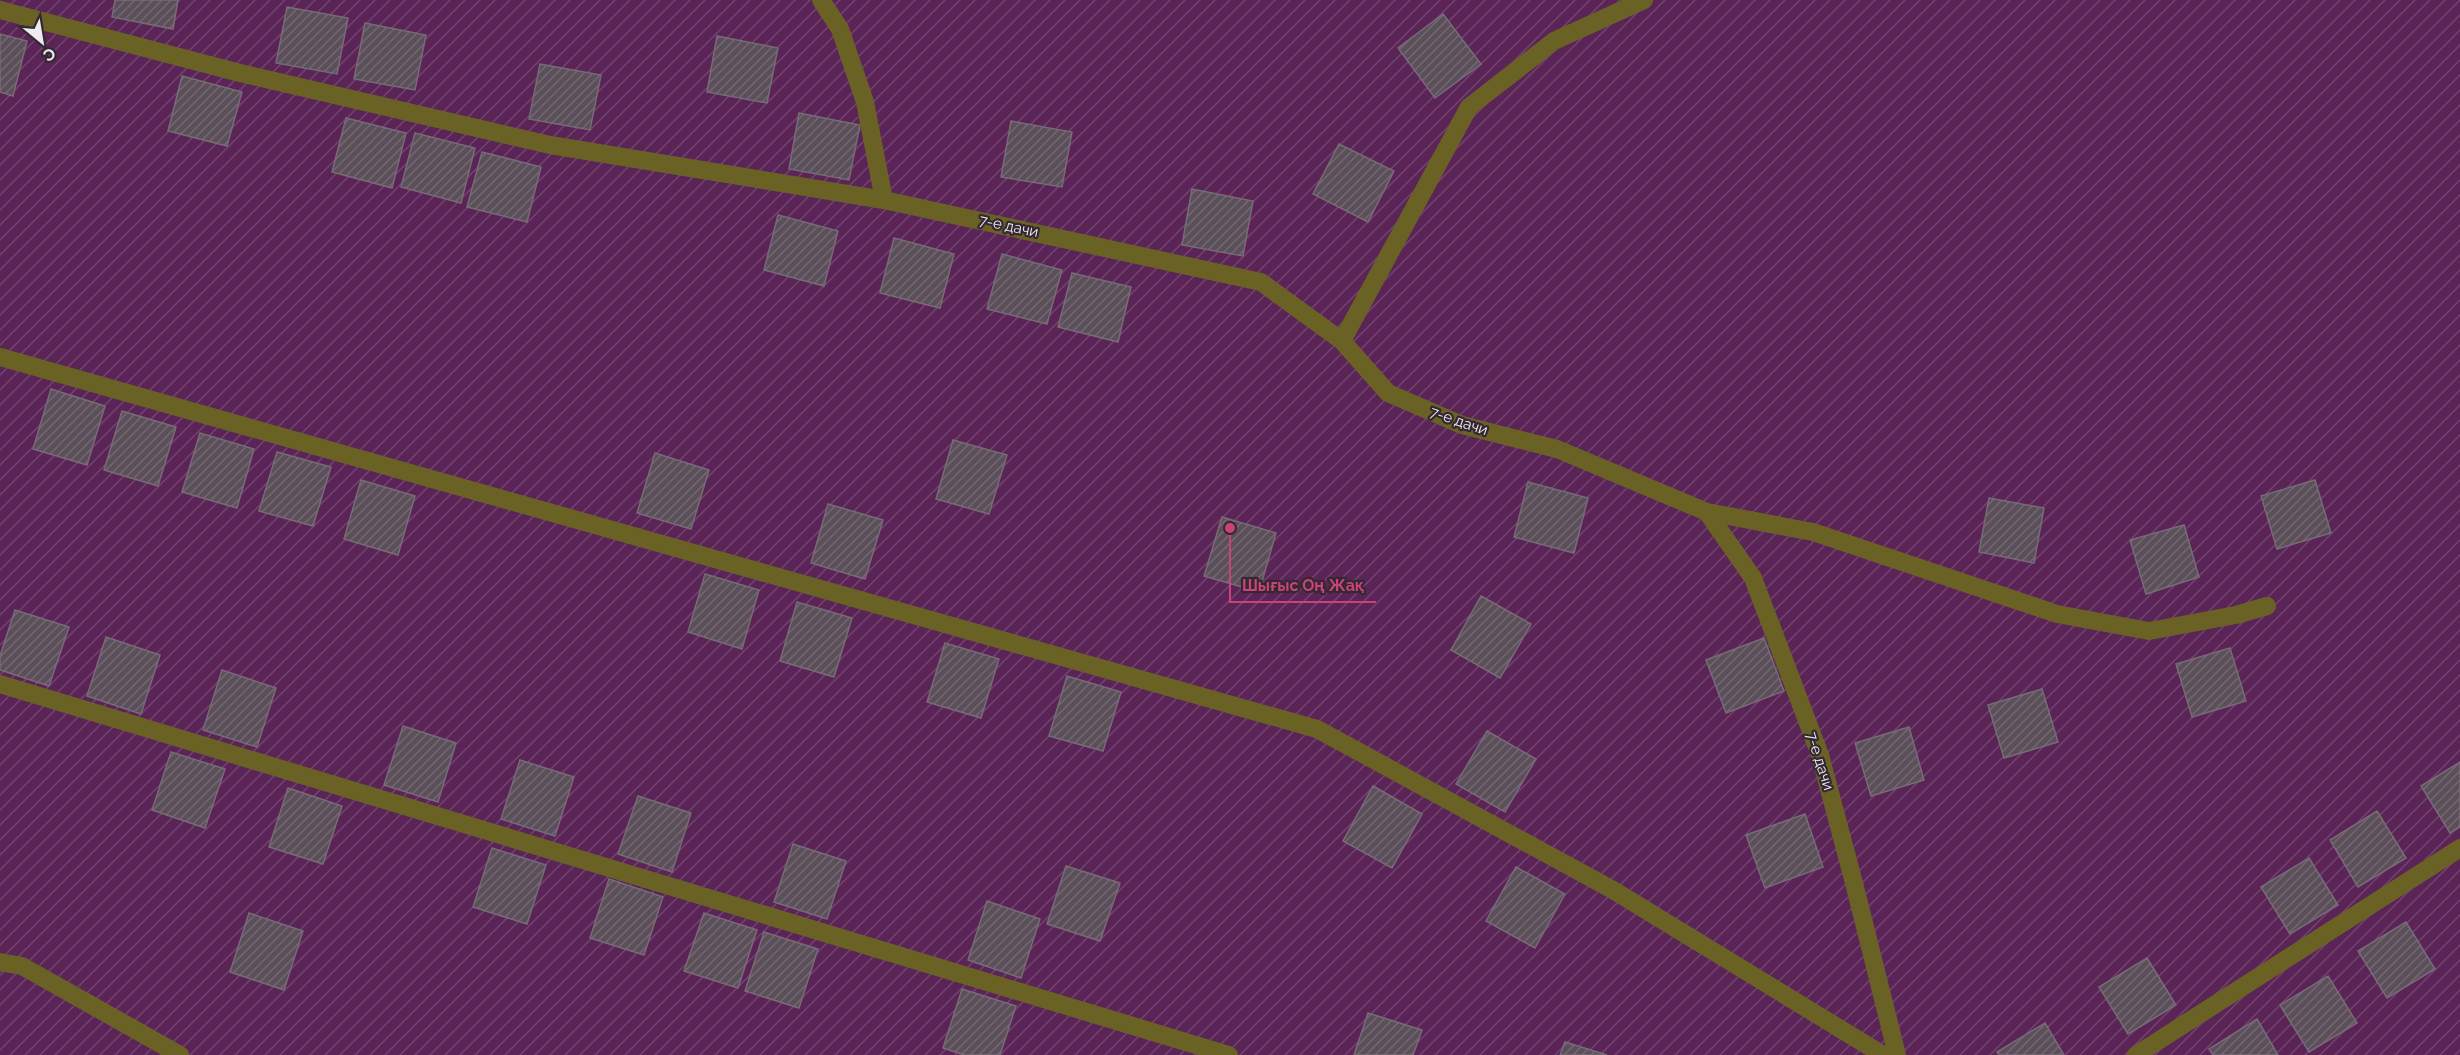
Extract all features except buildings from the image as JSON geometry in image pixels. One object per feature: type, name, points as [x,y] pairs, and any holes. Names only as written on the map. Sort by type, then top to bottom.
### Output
[{"type":"lane","points":[[820,0],[840,29],[865,102],[884,200]]},
{"type":"lane","points":[[1342,341],[1470,107],[1554,41],[1644,0]]},
{"type":"lane","name":"7-е дачи","points":[[0,10],[240,72],[550,146],[884,200],[1261,282],[1342,341],[1388,393],[1462,425],[1557,449],[1707,512],[1753,578],[1820,755],[1897,1055]]},
{"type":"lane","points":[[0,357],[1317,729],[1613,890],[1883,1055]]},
{"type":"lane","points":[[1707,512],[1813,532],[2057,614],[2149,631],[2236,615],[2267,606]]},
{"type":"lane","points":[[0,684],[1229,1055]]},
{"type":"lane","points":[[2136,1055],[2460,848]]},
{"type":"lane","points":[[0,962],[22,966],[180,1055]]},
{"type":"shaded area","points":[[0,0],[2460,0],[2460,1055],[0,1055]]},
{"type":"place","name":"Шығыс Оң Жақ","points":[[1230,528]]}]
